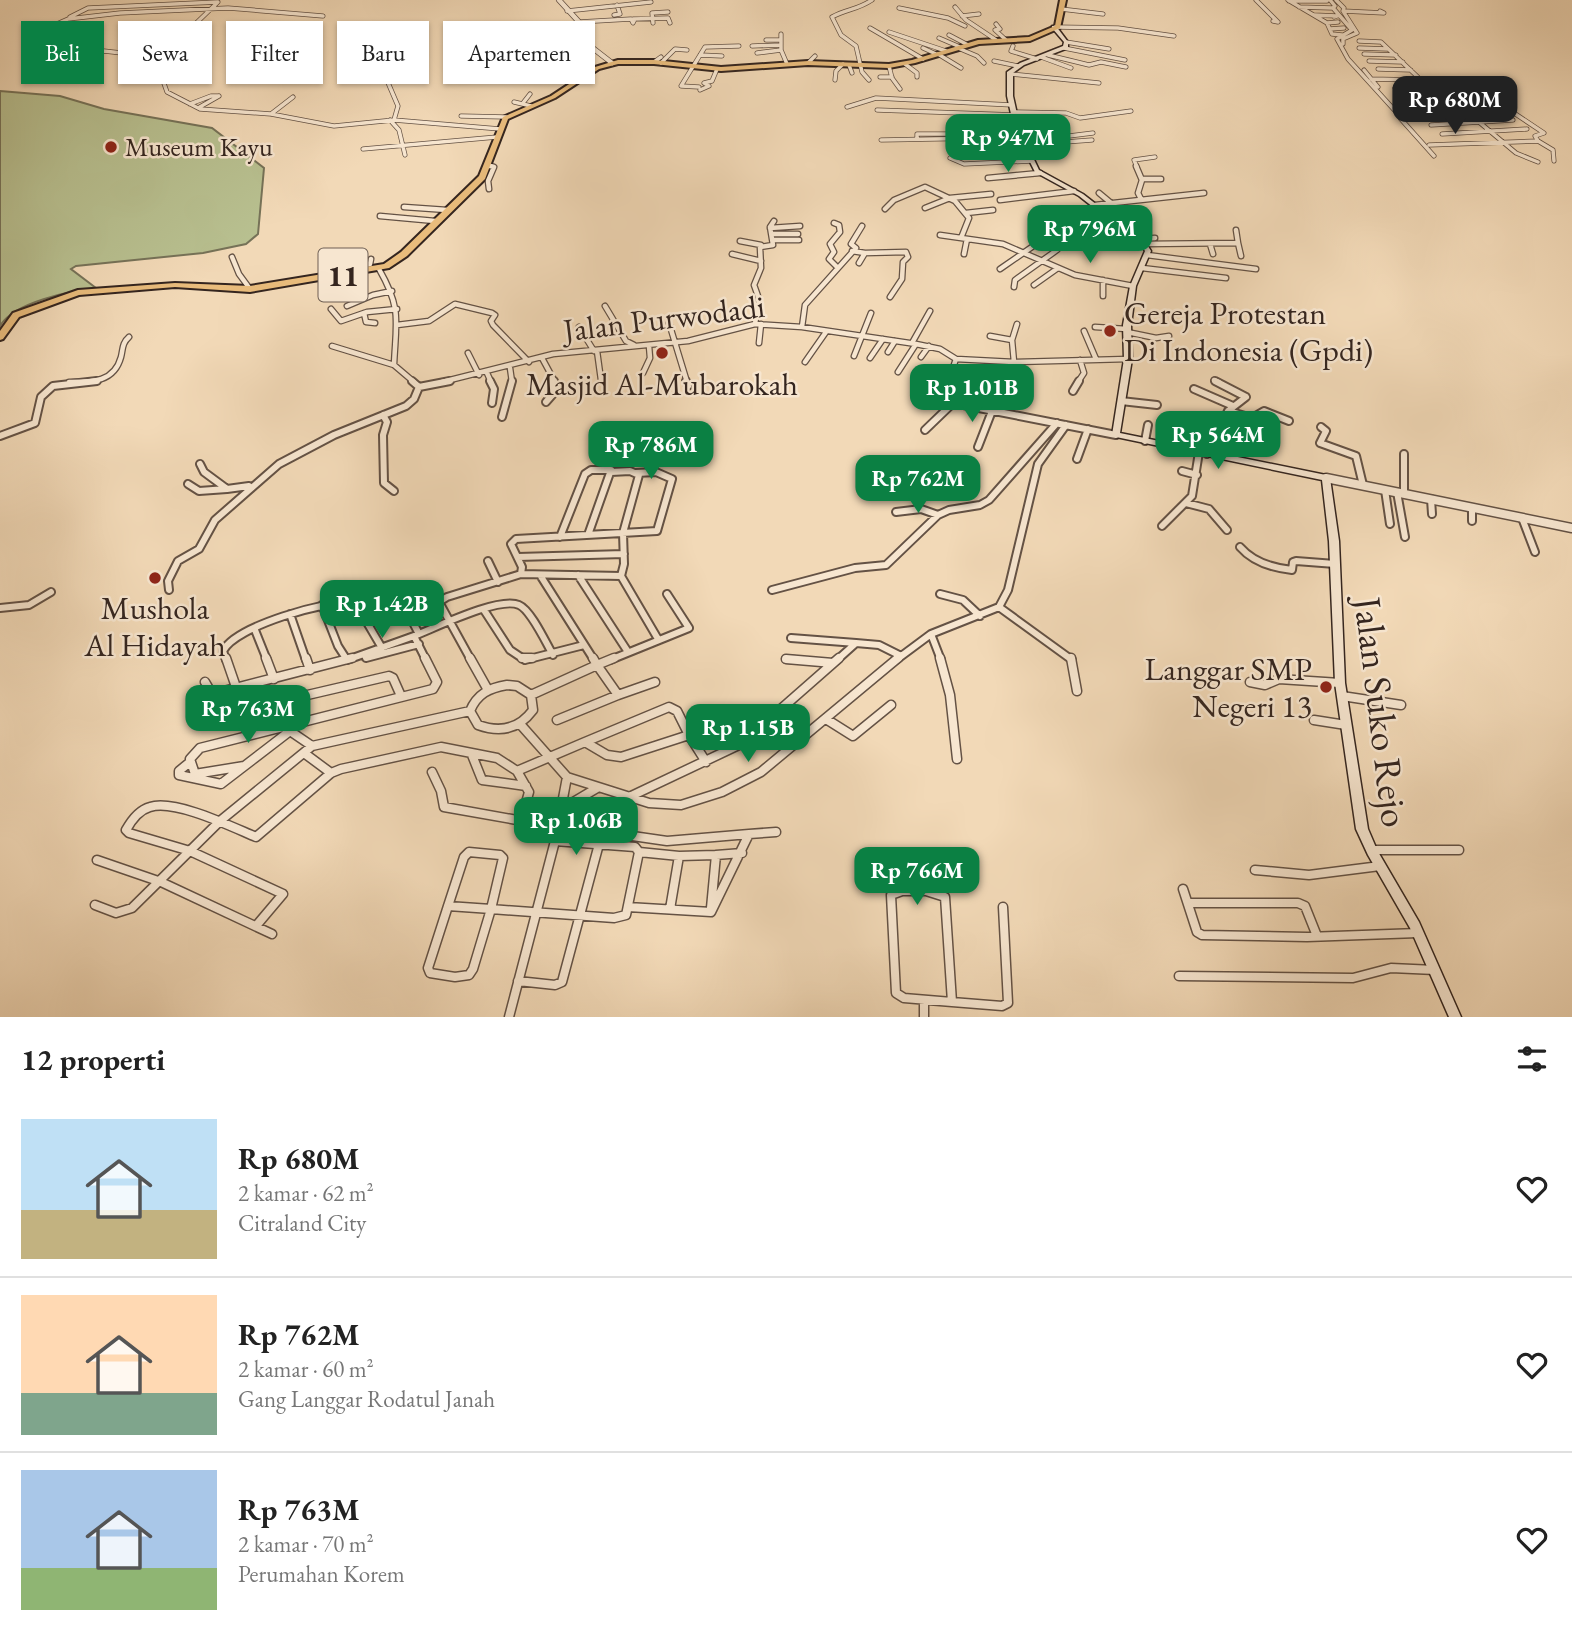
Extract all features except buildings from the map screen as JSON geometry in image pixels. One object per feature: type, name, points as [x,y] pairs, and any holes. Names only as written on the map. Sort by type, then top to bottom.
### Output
[{"type":"highway","points":[[1054,30],[1061,0]]},
{"type":"highway","points":[[1054,30],[1061,0]]},
{"type":"highway","points":[[506,117],[527,105],[553,97],[597,68],[612,63],[659,61],[694,68],[717,69],[808,63],[889,66],[996,40],[1030,39],[1054,30]]},
{"type":"highway","name":"11","points":[[0,337],[16,315],[78,293],[175,285],[250,289],[379,268],[404,254],[482,177],[506,117]]},
{"type":"main road","points":[[1054,30],[1065,45],[1018,66],[1010,74],[1018,132],[1040,173],[1095,205],[1141,242],[1148,251],[1133,286],[1127,331],[1128,359],[1116,435],[1326,478]]},
{"type":"main road","name":"Jalan Suko Rejo","points":[[1326,478],[1335,564],[1340,683],[1361,822],[1371,850],[1418,933],[1455,1017]]},
{"type":"street","points":[[559,0],[578,21]]},
{"type":"street","points":[[869,80],[864,77],[856,46],[841,35],[832,17],[843,11],[857,10],[872,0]]},
{"type":"street","points":[[1256,0],[1278,21],[1284,23]]},
{"type":"street","points":[[1289,0],[1329,1],[1352,30],[1337,39],[1348,59],[1374,83],[1437,156],[1404,116]]},
{"type":"street","points":[[1289,0],[1298,8],[1327,23],[1334,34],[1344,35]]},
{"type":"street","points":[[1336,0],[1357,33],[1342,40],[1341,44]]},
{"type":"street","points":[[118,53],[54,51],[43,42],[41,31],[87,8],[146,2],[218,2],[199,21]]},
{"type":"street","points":[[567,11],[592,6],[651,2]]},
{"type":"street","points":[[68,19],[229,5],[323,16]]},
{"type":"street","points":[[614,15],[620,14],[617,5]]},
{"type":"street","points":[[1298,8],[1384,13],[1380,11]]},
{"type":"street","points":[[954,9],[996,40]]},
{"type":"street","points":[[1061,9],[1103,14]]},
{"type":"street","points":[[900,10],[919,15],[925,12],[965,26]]},
{"type":"street","points":[[595,21],[633,19],[668,12]]},
{"type":"street","points":[[951,19],[979,14]]},
{"type":"street","points":[[652,16],[670,18],[670,23]]},
{"type":"street","points":[[1314,16],[1337,16],[1314,16]]},
{"type":"street","points":[[1327,23],[1338,22]]},
{"type":"street","points":[[996,24],[1000,29],[995,30],[1006,40]]},
{"type":"street","points":[[870,28],[923,59]]},
{"type":"street","points":[[1118,28],[1121,34]]},
{"type":"street","points":[[1054,30],[1118,28],[1174,36]]},
{"type":"street","points":[[1331,29],[1344,29]]},
{"type":"street","points":[[888,32],[906,41],[919,41],[961,68]]},
{"type":"street","points":[[780,34],[788,64]]},
{"type":"street","points":[[949,35],[972,45]]},
{"type":"street","points":[[939,38],[978,57],[984,63]]},
{"type":"street","points":[[766,40],[781,45]]},
{"type":"street","points":[[1359,41],[1381,43],[1405,62],[1428,89],[1445,95],[1456,94]]},
{"type":"street","points":[[752,46],[781,45]]},
{"type":"street","points":[[757,52],[781,45]]},
{"type":"street","points":[[1065,45],[1109,49]]},
{"type":"street","points":[[1065,45],[1125,60]]},
{"type":"street","points":[[717,69],[712,80],[704,83],[710,85],[700,89],[681,86],[706,46],[739,46]]},
{"type":"street","points":[[1013,46],[1011,51],[1042,57],[1089,65],[1101,62],[1126,67]]},
{"type":"street","points":[[659,61],[676,48],[687,50]]},
{"type":"street","points":[[923,48],[940,53]]},
{"type":"street","points":[[1359,48],[1388,49]]},
{"type":"street","points":[[595,49],[612,63]]},
{"type":"street","points":[[714,56],[716,50],[727,50]]},
{"type":"street","points":[[669,54],[679,55]]},
{"type":"street","points":[[1364,54],[1396,55]]},
{"type":"street","points":[[700,55],[722,56]]},
{"type":"street","points":[[808,63],[815,56]]},
{"type":"street","points":[[1042,57],[1072,68]]},
{"type":"street","points":[[994,61],[1018,66]]},
{"type":"street","points":[[1369,61],[1405,62]]},
{"type":"street","points":[[835,80],[836,71],[846,64],[852,73]]},
{"type":"street","points":[[905,64],[917,73],[917,76]]},
{"type":"street","points":[[889,66],[899,87],[905,85]]},
{"type":"street","points":[[1378,69],[1410,70]]},
{"type":"street","points":[[1010,74],[1099,83]]},
{"type":"street","points":[[880,77],[892,77]]},
{"type":"street","points":[[1369,78],[1417,79]]},
{"type":"street","points":[[163,84],[167,92],[198,108],[271,114],[334,126],[392,120],[498,133]]},
{"type":"street","points":[[389,84],[398,106],[392,120]]},
{"type":"street","points":[[1395,88],[1420,89],[1428,89],[1400,91],[1395,88]]},
{"type":"street","points":[[1438,93],[1444,102]]},
{"type":"street","points":[[1403,98],[1438,93],[1465,94]]},
{"type":"street","points":[[514,102],[527,105],[530,94]]},
{"type":"street","points":[[1445,95],[1454,102]]},
{"type":"street","points":[[190,104],[210,96],[219,97],[198,108]]},
{"type":"street","points":[[937,96],[937,102]]},
{"type":"street","points":[[983,104],[985,96]]},
{"type":"street","points":[[271,114],[293,97]]},
{"type":"street","points":[[847,107],[871,99],[937,102],[961,100],[1014,111]]},
{"type":"street","points":[[1407,105],[1482,100]]},
{"type":"street","points":[[877,110],[1066,113],[1077,118],[1131,110]]},
{"type":"street","points":[[1404,116],[1508,110],[1544,133],[1535,137],[1536,141]]},
{"type":"street","points":[[461,116],[506,117]]},
{"type":"street","points":[[392,120],[399,130],[405,155]]},
{"type":"street","points":[[1431,125],[1513,120]]},
{"type":"street","points":[[1479,122],[1520,155],[1538,162]]},
{"type":"street","points":[[1442,134],[1527,129]]},
{"type":"street","points":[[881,140],[990,136],[1018,132]]},
{"type":"street","points":[[363,149],[498,133]]},
{"type":"street","points":[[1024,143],[1093,133]]},
{"type":"street","points":[[990,136],[1024,143],[1092,139]]},
{"type":"street","points":[[1429,145],[1473,143],[1482,147],[1536,141],[1553,150],[1554,161]]},
{"type":"street","points":[[1141,199],[1138,193],[1142,178],[1134,160],[1155,157]]},
{"type":"street","points":[[950,158],[964,163],[1032,161]]},
{"type":"street","points":[[488,165],[494,167],[488,181],[489,189]]},
{"type":"street","points":[[988,178],[1040,173]]},
{"type":"street","points":[[1142,178],[1161,179]]},
{"type":"street","points":[[885,209],[894,200],[920,187],[950,198],[970,220],[961,233],[964,238],[964,254]]},
{"type":"street","points":[[1000,200],[1074,191]]},
{"type":"street","points":[[1099,193],[1111,203]]},
{"type":"street","points":[[1095,205],[1204,193]]},
{"type":"street","points":[[925,208],[950,198],[991,194]]},
{"type":"street","points":[[404,207],[447,210]]},
{"type":"street","points":[[966,213],[993,210]]},
{"type":"street","points":[[1042,224],[1125,212]]},
{"type":"street","points":[[380,216],[435,221]]},
{"type":"street","points":[[1117,223],[1145,220]]},
{"type":"street","points":[[740,241],[772,246],[770,228],[774,221]]},
{"type":"street","points":[[834,223],[839,225],[840,232],[830,244],[834,252],[829,259],[837,267]]},
{"type":"street","points":[[770,228],[800,226]]},
{"type":"street","points":[[802,327],[804,308],[856,248],[851,245],[862,226]]},
{"type":"street","points":[[1236,230],[1241,256]]},
{"type":"street","points":[[940,235],[1003,244],[1075,275],[1133,286]]},
{"type":"street","points":[[773,237],[798,237]]},
{"type":"street","points":[[1141,242],[1155,238]]},
{"type":"street","points":[[1000,269],[1042,240]]},
{"type":"street","points":[[1141,242],[1238,243]]},
{"type":"street","points":[[1196,244],[1196,261]]},
{"type":"street","points":[[1210,244],[1213,254]]},
{"type":"street","points":[[759,343],[759,299],[754,285],[761,261],[761,245]]},
{"type":"street","points":[[1014,287],[1015,279],[1057,250]]},
{"type":"street","points":[[852,251],[906,252],[908,257],[903,262],[902,279],[890,297]]},
{"type":"street","points":[[859,263],[865,253]]},
{"type":"street","points":[[732,254],[761,261]]},
{"type":"street","points":[[1147,255],[1256,269]]},
{"type":"street","points":[[232,257],[239,274],[250,289]]},
{"type":"street","points":[[336,276],[336,272],[370,264],[371,259]]},
{"type":"street","points":[[1180,259],[1181,271]]},
{"type":"street","points":[[379,268],[392,291],[397,309],[394,365]]},
{"type":"street","points":[[1034,285],[1058,268]]},
{"type":"street","points":[[1142,268],[1226,278]]},
{"type":"street","points":[[1103,280],[1103,296]]},
{"type":"street","points":[[347,306],[373,295],[392,291]]},
{"type":"street","points":[[397,325],[431,321],[456,304],[492,313],[495,314],[491,321],[493,325],[529,362]]},
{"type":"street","points":[[605,306],[626,341],[636,347]]},
{"type":"street","points":[[331,309],[340,321],[364,313],[397,309]]},
{"type":"street","points":[[898,372],[930,311]]},
{"type":"street","points":[[364,313],[366,322],[375,323]]},
{"type":"street","points":[[854,356],[871,313]]},
{"type":"street","points":[[669,323],[688,386]]},
{"type":"street","name":"Jalan Purwodadi","points":[[419,387],[480,376],[542,358],[676,343],[758,324],[802,327],[929,346],[956,359]]},
{"type":"street","points":[[1014,362],[1012,340],[1017,324]]},
{"type":"street","points":[[579,327],[595,351],[601,380]]},
{"type":"street","points":[[1095,327],[1158,338],[1169,336]]},
{"type":"street","points":[[806,362],[825,331]]},
{"type":"street","points":[[1084,331],[1096,359]]},
{"type":"street","points":[[990,336],[1012,340]]},
{"type":"street","points":[[0,436],[35,423],[36,405],[48,388],[60,384],[95,382],[110,376],[124,353],[124,341],[130,337]]},
{"type":"street","points":[[870,358],[883,339]]},
{"type":"street","points":[[888,352],[895,341]]},
{"type":"street","points":[[169,590],[168,581],[173,568],[181,559],[199,549],[215,520],[251,486],[295,454],[410,404],[419,387],[394,365],[332,346]]},
{"type":"street","points":[[643,373],[650,358],[649,346]]},
{"type":"street","points":[[921,357],[929,346]]},
{"type":"street","points":[[468,353],[480,376]]},
{"type":"street","points":[[542,358],[555,383],[554,392],[546,402]]},
{"type":"street","points":[[1116,435],[953,403],[945,400],[943,396],[956,359],[1014,362],[1128,359]]},
{"type":"street","points":[[1073,391],[1084,373],[1080,360]]},
{"type":"street","points":[[502,417],[511,388],[510,368]]},
{"type":"street","points":[[487,373],[494,389],[492,404]]},
{"type":"street","points":[[1162,526],[1194,492],[1203,453],[1231,409],[1246,396],[1214,380]]},
{"type":"street","points":[[1194,389],[1253,418],[1264,411],[1289,421]]},
{"type":"street","points":[[1121,401],[1157,405]]},
{"type":"street","points":[[925,430],[953,403]]},
{"type":"street","points":[[978,447],[992,411]]},
{"type":"street","points":[[383,415],[387,422],[383,435],[384,483],[394,491]]},
{"type":"street","points":[[772,590],[855,568],[891,563],[938,515],[949,510],[980,505],[989,500],[1057,423]]},
{"type":"street","points":[[520,724],[567,777],[627,798],[674,807],[722,792],[761,772],[931,634],[980,617],[999,607],[1008,590],[1038,464],[1066,425]]},
{"type":"street","points":[[1145,441],[1148,425]]},
{"type":"street","points":[[1321,428],[1326,431],[1319,443],[1356,456],[1363,485]]},
{"type":"street","points":[[1077,459],[1088,429]]},
{"type":"street","points":[[1169,446],[1172,435]]},
{"type":"street","points":[[1404,454],[1400,493],[1405,537]]},
{"type":"street","points":[[200,464],[202,471],[227,489]]},
{"type":"street","points":[[521,575],[523,569],[511,544],[516,539],[560,537],[657,531],[672,479],[656,472],[591,470],[585,474],[560,537]]},
{"type":"street","points":[[1182,471],[1197,475]]},
{"type":"street","points":[[588,535],[611,472]]},
{"type":"street","points":[[636,473],[639,475],[622,533],[624,554],[621,576],[658,639]]},
{"type":"street","points":[[1326,478],[1572,528]]},
{"type":"street","points":[[188,484],[199,491],[251,486]]},
{"type":"street","points":[[1385,490],[1390,524]]},
{"type":"street","points":[[1431,499],[1432,514]]},
{"type":"street","points":[[1186,503],[1209,509],[1227,530]]},
{"type":"street","points":[[1472,508],[1472,521]]},
{"type":"street","points":[[896,512],[921,509],[938,515]]},
{"type":"street","points":[[1522,518],[1535,552]]},
{"type":"street","points":[[1240,547],[1248,556],[1280,569],[1292,570],[1293,562],[1296,561],[1335,564]]},
{"type":"street","points":[[518,557],[624,554]]},
{"type":"street","points":[[488,561],[498,582]]},
{"type":"street","points":[[488,690],[439,605],[440,600],[521,575],[621,576]]},
{"type":"street","points":[[540,575],[618,695]]},
{"type":"street","points":[[578,575],[628,652]]},
{"type":"street","points":[[0,608],[29,604],[51,592]]},
{"type":"street","points":[[531,695],[689,626],[667,594]]},
{"type":"street","points":[[940,594],[963,600],[980,617]]},
{"type":"street","points":[[236,687],[224,649],[226,645],[290,614],[322,605],[355,602],[382,648]]},
{"type":"street","points":[[348,660],[508,603],[516,603],[523,608],[553,655]]},
{"type":"street","points":[[322,605],[348,660]]},
{"type":"street","points":[[999,607],[1071,657],[1077,691]]},
{"type":"street","points":[[484,610],[515,656],[531,660],[584,645]]},
{"type":"street","points":[[193,776],[190,762],[192,754],[200,748],[290,728],[433,689],[437,684],[418,645],[408,613]]},
{"type":"street","points":[[290,614],[310,670]]},
{"type":"street","points":[[255,630],[274,679]]},
{"type":"street","points":[[931,634],[942,658],[954,706],[957,759]]},
{"type":"street","points":[[791,638],[879,645],[901,656]]},
{"type":"street","points":[[627,798],[741,744],[856,643]]},
{"type":"street","points":[[401,696],[393,678],[388,676],[210,718],[207,698],[236,687],[418,645]]},
{"type":"street","points":[[786,659],[833,663]]},
{"type":"street","points":[[1250,682],[1265,685],[1279,679],[1340,683]]},
{"type":"street","points":[[205,682],[212,694]]},
{"type":"street","points":[[557,720],[655,682]]},
{"type":"street","points":[[95,905],[122,912],[136,905],[220,821],[312,746],[470,711],[479,695],[497,686],[517,686],[531,695],[533,710],[520,724],[510,729],[487,729],[478,725],[470,711]]},
{"type":"street","points":[[1342,696],[1401,705]]},
{"type":"street","points":[[286,700],[290,728],[312,746]]},
{"type":"street","points":[[826,719],[853,736],[891,705]]},
{"type":"street","points":[[517,771],[548,755],[669,707],[677,711],[706,762]]},
{"type":"street","points":[[1314,720],[1346,725]]},
{"type":"street","points":[[190,762],[178,773],[221,783],[290,728]]},
{"type":"street","points":[[587,740],[607,755],[621,757],[689,735]]},
{"type":"street","points":[[256,926],[284,894],[190,851],[129,833],[126,828],[146,808],[154,806],[220,821],[257,837],[331,773],[441,747],[502,760],[517,771],[529,792],[522,817],[517,820],[444,807],[441,790],[432,772]]},
{"type":"street","points":[[304,753],[331,773]]},
{"type":"street","points":[[472,755],[482,780],[526,786]]},
{"type":"street","points":[[193,776],[246,765]]},
{"type":"street","points":[[509,1017],[555,841],[567,777]]},
{"type":"street","points":[[560,810],[597,788]]},
{"type":"street","points":[[519,981],[555,985],[562,982],[602,835],[610,831],[667,841],[776,832]]},
{"type":"street","points":[[711,912],[749,834]]},
{"type":"street","points":[[555,841],[635,847],[639,852],[679,856],[742,853]]},
{"type":"street","points":[[1371,850],[1459,850]]},
{"type":"street","points":[[448,906],[620,918],[626,915],[639,852]]},
{"type":"street","points":[[466,853],[500,855],[503,858],[491,909],[471,974],[434,974],[428,971],[466,853]]},
{"type":"street","points":[[711,912],[716,855]]},
{"type":"street","points":[[670,909],[679,856]]},
{"type":"street","points":[[97,860],[161,882],[272,934]]},
{"type":"street","points":[[1255,870],[1309,875],[1380,866]]},
{"type":"street","points":[[1183,889],[1197,932],[1202,935],[1418,933]]},
{"type":"street","points":[[952,1002],[946,897],[940,893],[895,892],[891,895],[896,993],[900,998],[1002,1006],[1007,1003],[1003,907]]},
{"type":"street","points":[[1188,903],[1301,904],[1307,910],[1317,936]]},
{"type":"street","points":[[628,907],[711,912]]},
{"type":"street","points":[[1180,976],[1353,978],[1391,968],[1435,970]]},
{"type":"street","points":[[924,1000],[924,1017]]},
{"type":"green space","points":[[0,91],[60,96],[104,109],[212,128],[264,168],[258,234],[246,244],[203,253],[76,266],[71,269],[96,288],[58,295],[30,304],[17,310],[0,326]]},
{"type":"place","name":"Museum Kayu","points":[[111,147]]},
{"type":"place","name":"Gereja Protestan Di Indonesia (Gpdi)","points":[[1110,331]]},
{"type":"place","name":"Masjid Al-Mubarokah","points":[[662,353]]},
{"type":"place","name":"Mushola Al Hidayah","points":[[155,578]]},
{"type":"place","name":"Langgar SMP Negeri 13","points":[[1326,687]]}]
